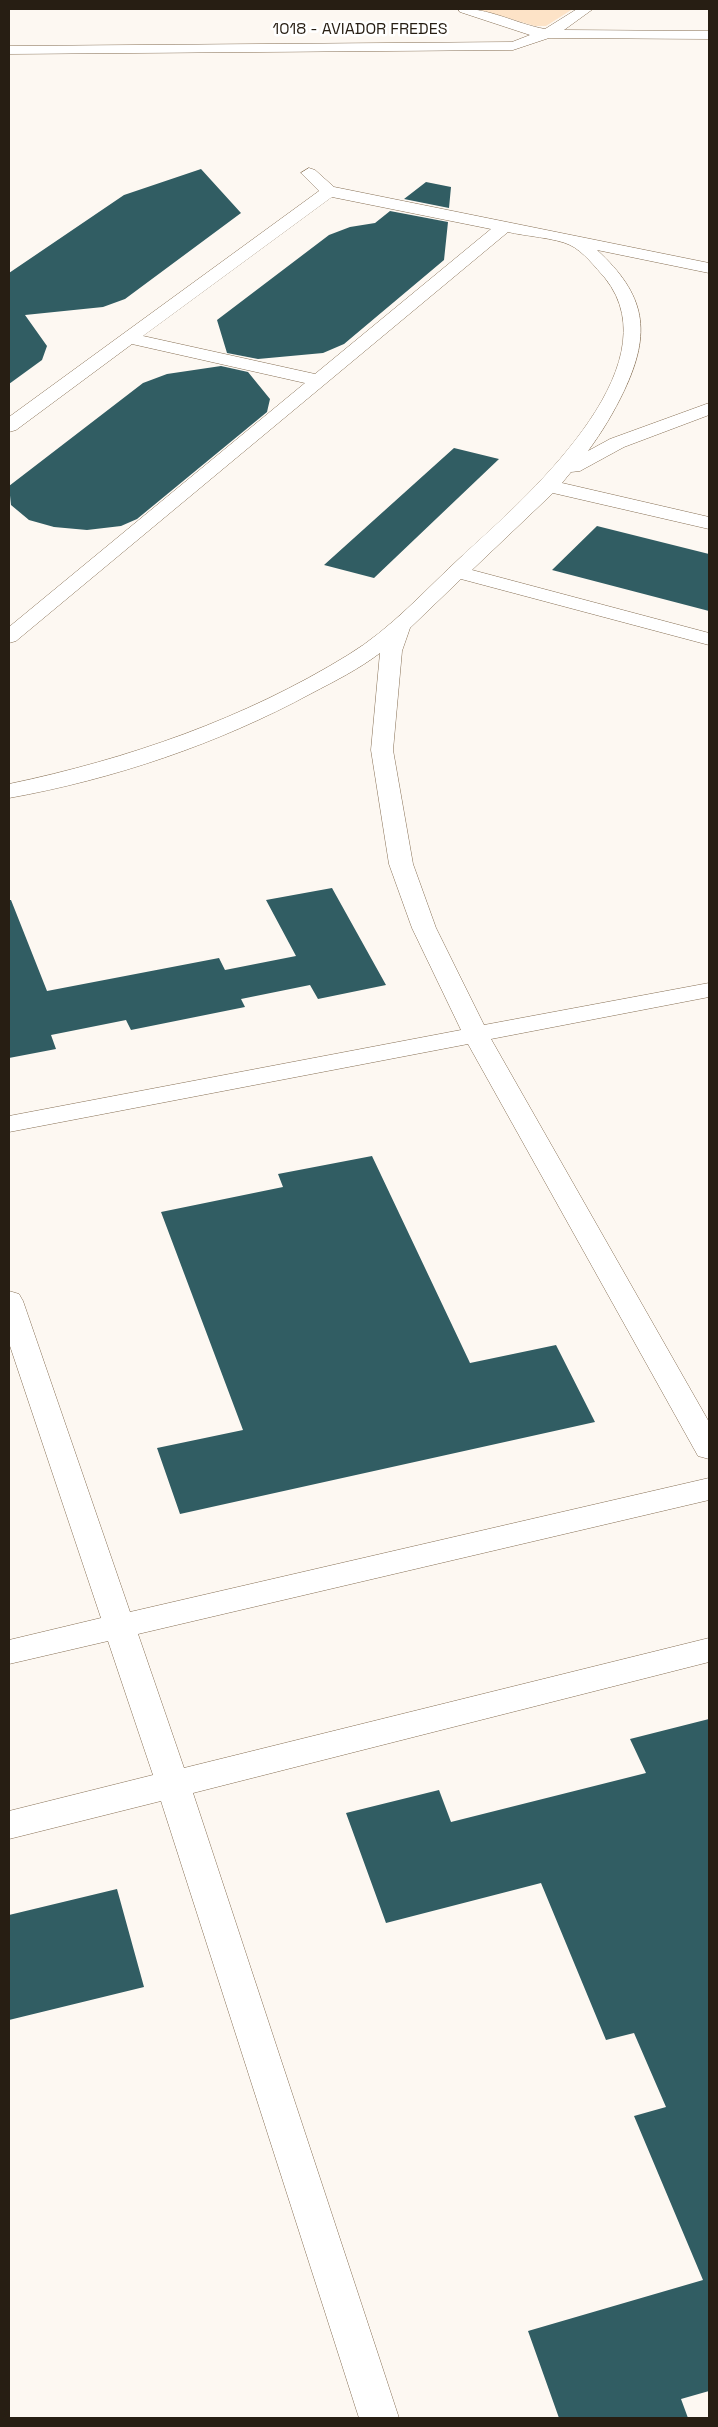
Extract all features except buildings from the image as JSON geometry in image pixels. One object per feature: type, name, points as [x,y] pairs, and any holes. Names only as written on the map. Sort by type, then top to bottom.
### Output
[{"type":"street","points":[[465,9],[526,30],[548,34],[586,9]]},
{"type":"street","name":"1018 - AVIADOR FREDES","points":[[9,50],[502,47],[521,45],[548,34],[709,35]]},
{"type":"street","points":[[309,173],[329,191],[709,268]]},
{"type":"street","points":[[9,426],[329,191]]},
{"type":"street","points":[[9,637],[504,227]]},
{"type":"street","points":[[9,791],[96,772],[174,746],[275,704],[320,680],[366,653],[401,625],[555,480],[589,439],[610,404],[628,360],[633,330],[628,302],[622,288],[598,259],[577,242]]},
{"type":"street","points":[[130,338],[317,380]]},
{"type":"street","points":[[555,480],[616,443],[709,409]]},
{"type":"street","points":[[555,480],[709,523]]},
{"type":"street","points":[[457,572],[709,639]]},
{"type":"street","points":[[401,625],[392,651],[382,750],[401,864],[424,928],[475,1034],[709,1448]]},
{"type":"street","points":[[9,1124],[709,990]]},
{"type":"street","points":[[9,1301],[174,1784],[379,2418]]},
{"type":"street","points":[[9,1652],[709,1489]]},
{"type":"street","points":[[9,1825],[709,1650]]},
{"type":"shaded area","points":[[477,9],[573,9],[546,26],[535,26]]}]
